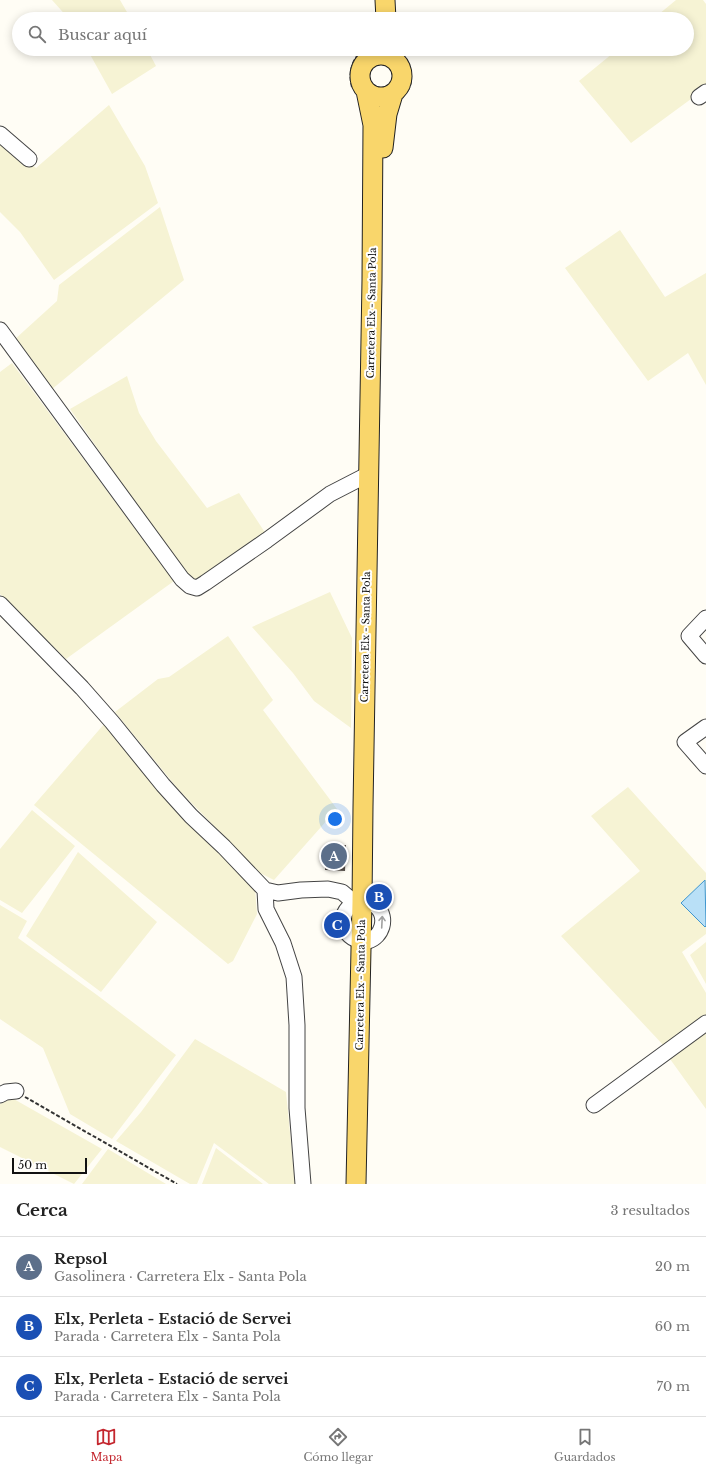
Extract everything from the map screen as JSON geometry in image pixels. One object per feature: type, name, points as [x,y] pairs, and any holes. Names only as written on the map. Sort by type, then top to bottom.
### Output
[{"type":"main road","points":[[377,12],[378,0]]},
{"type":"main road","points":[[385,0],[386,12]]},
{"type":"main road","points":[[369,56],[361,69],[360,82],[370,95],[380,97],[392,94],[401,83],[401,70],[394,56]]},
{"type":"main road","name":"Carretera Elx - Santa Pola","points":[[362,1184],[364,941],[362,902],[362,807],[373,125],[366,91]]},
{"type":"main road","name":"Carretera Elx - Santa Pola","points":[[362,902],[370,723],[378,462],[381,168],[387,114],[392,94]]},
{"type":"main road","name":"Carretera Elx - Santa Pola","points":[[356,1184],[364,941]]},
{"type":"street","points":[[0,134],[28,159]]},
{"type":"street","points":[[0,330],[182,579],[190,586],[198,588],[330,494],[363,477],[368,476]]},
{"type":"street","points":[[0,604],[82,688],[112,722],[163,785],[191,816],[224,847],[265,890],[278,893],[328,889],[342,892],[362,902]]},
{"type":"street","points":[[706,618],[689,636],[706,656]]},
{"type":"street","points":[[706,727],[685,742],[706,766]]},
{"type":"street","points":[[265,890],[266,909],[283,943],[294,977],[297,1025],[297,1108],[303,1184]]},
{"type":"street","points":[[362,902],[350,906],[344,914],[343,923],[347,934],[354,939],[364,941]]},
{"type":"street","points":[[594,1105],[706,1023]]},
{"type":"street","points":[[0,1095],[6,1092],[16,1091]]},
{"type":"path","points":[[16,1091],[177,1184]]},
{"type":"shaded area","points":[[52,0],[120,0],[127,12],[63,12]]},
{"type":"shaded area","points":[[676,0],[703,0],[706,4],[706,88],[631,143],[579,81],[609,56],[694,56],[694,12],[661,12]]},
{"type":"shaded area","points":[[91,56],[151,56],[156,66],[112,94]]},
{"type":"shaded area","points":[[109,105],[145,166],[158,203],[54,280],[20,232],[0,212],[0,139],[36,168]]},
{"type":"shaded area","points":[[160,207],[184,280],[51,390],[14,340],[57,301],[59,285]]},
{"type":"shaded area","points":[[620,230],[665,297],[706,273],[706,385],[688,353],[648,381],[565,268]]},
{"type":"shaded area","points":[[12,363],[174,581],[66,659],[0,594],[0,372]]},
{"type":"shaded area","points":[[127,376],[139,413],[156,441],[207,508],[239,493],[266,534],[202,579],[193,580],[182,569],[70,409]]},
{"type":"shaded area","points":[[330,592],[352,638],[351,728],[314,701],[293,673],[252,627]]},
{"type":"shaded area","points":[[228,636],[273,700],[263,710],[337,809],[274,880],[260,873],[178,789],[115,712],[158,679],[169,677]]},
{"type":"shaded area","points":[[105,723],[184,820],[255,888],[257,914],[233,961],[228,964],[34,805]]},
{"type":"shaded area","points":[[628,787],[706,873],[706,934],[682,952],[706,993],[706,1016],[665,1047],[561,936],[640,871],[591,816]]},
{"type":"shaded area","points":[[32,810],[75,846],[22,913],[0,900],[0,849]]},
{"type":"shaded area","points":[[78,852],[157,922],[101,992],[26,936]]},
{"type":"shaded area","points":[[0,905],[27,921],[18,938],[97,995],[176,1055],[112,1139],[70,1114],[43,1048],[0,1019]]},
{"type":"shaded area","points":[[706,942],[706,984],[690,955]]},
{"type":"shaded area","points":[[706,1032],[706,1109],[670,1059]]},
{"type":"shaded area","points":[[195,1039],[286,1092],[295,1184],[269,1184],[214,1143],[197,1184],[190,1184],[116,1141],[141,1112]]},
{"type":"shaded area","points":[[12,1098],[102,1149],[74,1184],[0,1147],[0,1104]]},
{"type":"shaded area","points":[[216,1148],[263,1184],[202,1184]]},
{"type":"shaded area","points":[[108,1149],[166,1184],[82,1184]]},
{"type":"water","points":[[705,880],[706,926],[705,927],[681,903]]},
{"type":"building","points":[[325,845],[346,845],[345,871],[325,870]]},
{"type":"place","name":"Repsol","points":[[334,856]]},
{"type":"place","name":"Elx, Perleta - Estació de Servei","points":[[379,897]]},
{"type":"place","name":"Elx, Perleta - Estació de servei","points":[[337,925]]}]
